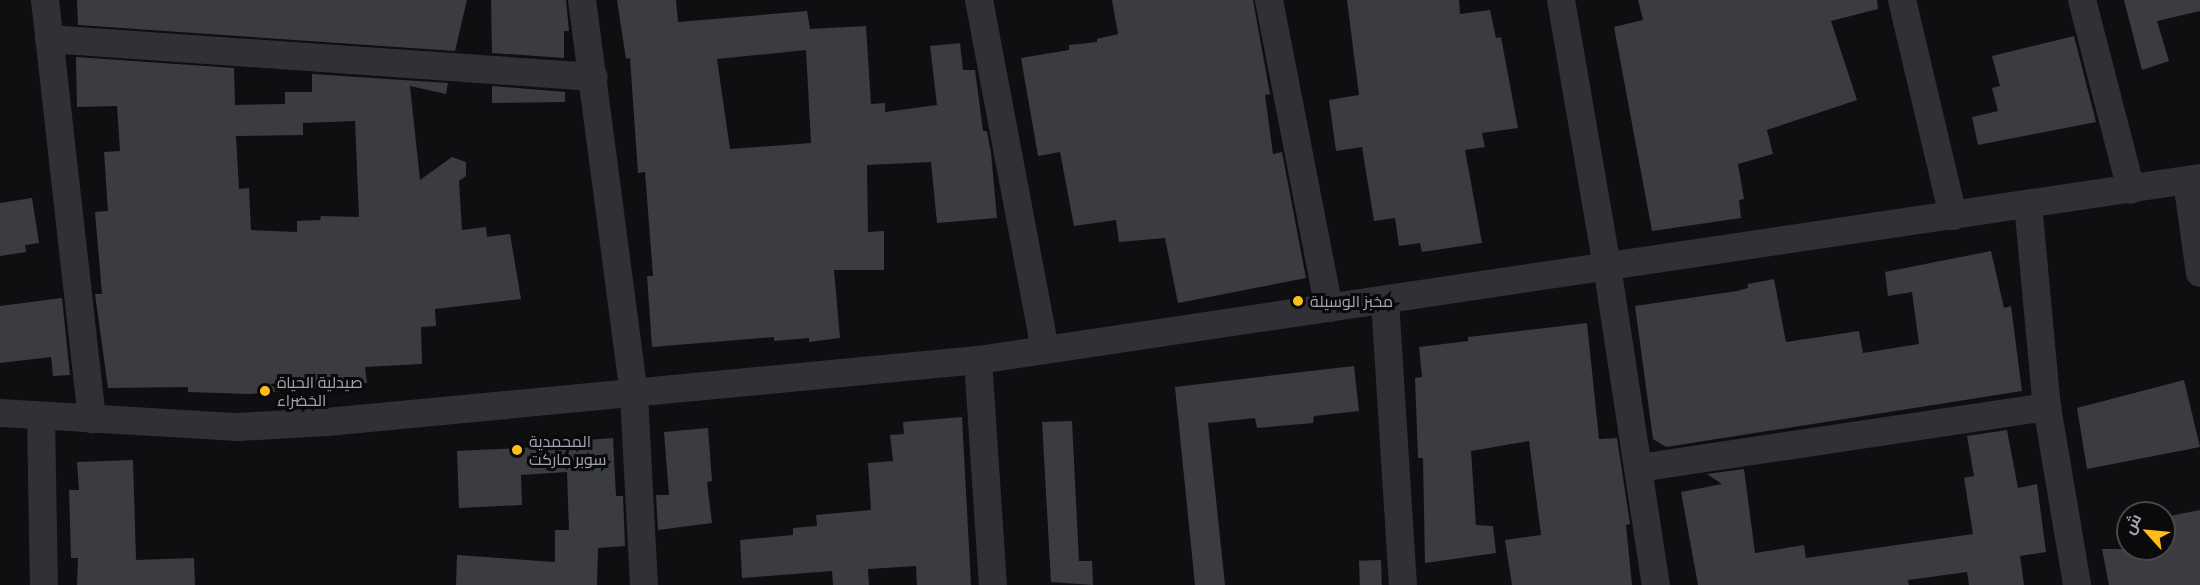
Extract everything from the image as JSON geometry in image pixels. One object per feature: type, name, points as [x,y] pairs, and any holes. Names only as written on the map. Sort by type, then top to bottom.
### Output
[{"type":"street","points":[[45,0],[92,419]]},
{"type":"street","points":[[582,0],[594,77],[634,395],[644,585]]},
{"type":"street","points":[[979,0],[1045,350]]},
{"type":"street","points":[[1269,0],[1329,308]]},
{"type":"street","points":[[1561,0],[1607,266],[1656,585]]},
{"type":"street","points":[[1902,0],[1953,216]]},
{"type":"street","points":[[2082,0],[2131,190]]},
{"type":"street","points":[[49,39],[594,77]]},
{"type":"street","points":[[0,413],[238,427],[380,419],[978,360],[2193,179],[2200,273]]},
{"type":"street","points":[[2028,204],[2047,407],[2077,585]]},
{"type":"street","points":[[1385,300],[1403,585]]},
{"type":"street","points":[[978,360],[993,585]]},
{"type":"street","points":[[1639,468],[2047,407]]},
{"type":"street","points":[[41,417],[45,585]]},
{"type":"building","points":[[77,0],[467,0],[455,51],[78,25]]},
{"type":"building","points":[[491,0],[566,0],[569,31],[564,31],[564,58],[492,53]]},
{"type":"building","points":[[617,0],[676,0],[678,22],[807,11],[810,29],[866,26],[871,104],[885,103],[885,112],[937,105],[930,46],[960,43],[963,70],[975,70],[983,131],[987,131],[991,153],[997,218],[937,223],[931,162],[867,165],[868,232],[884,231],[884,270],[834,270],[840,338],[809,342],[809,338],[774,341],[774,337],[652,347],[647,276],[653,276],[645,172],[638,173],[630,58],[626,59]],"holes":[[[806,50],[811,143],[730,149],[717,59]]]},
{"type":"building","points":[[1112,0],[1253,0],[1270,94],[1265,95],[1273,154],[1282,152],[1306,278],[1178,303],[1165,238],[1119,242],[1116,220],[1074,226],[1060,152],[1038,156],[1021,58],[1069,50],[1069,45],[1097,42],[1097,39],[1118,34]]},
{"type":"building","points":[[1347,0],[1459,0],[1460,14],[1490,10],[1496,38],[1501,37],[1518,128],[1482,133],[1485,147],[1465,150],[1482,243],[1422,252],[1420,243],[1399,246],[1395,218],[1374,221],[1362,147],[1336,151],[1329,100],[1359,95]]},
{"type":"building","points":[[1638,0],[1877,0],[1878,9],[1831,21],[1857,100],[1767,130],[1773,154],[1738,164],[1744,199],[1739,200],[1741,218],[1652,231],[1614,27],[1643,20]]},
{"type":"building","points":[[2124,0],[2200,0],[2200,11],[2157,21],[2169,61],[2142,70]]},
{"type":"building","points":[[2074,36],[2096,122],[1978,145],[1972,117],[1998,111],[1992,88],[2000,86],[1992,56]]},
{"type":"building","points":[[76,57],[234,68],[235,105],[285,104],[285,92],[312,92],[312,74],[448,83],[446,94],[410,86],[420,180],[452,157],[466,162],[466,176],[459,181],[462,230],[486,227],[487,237],[510,234],[521,299],[435,309],[436,326],[421,327],[422,364],[365,367],[367,383],[250,394],[188,392],[188,387],[108,388],[95,294],[102,294],[95,212],[108,211],[104,152],[120,151],[117,106],[77,107]],"holes":[[[355,121],[359,217],[321,216],[320,220],[297,221],[297,232],[251,230],[249,188],[239,189],[236,136],[303,135],[303,123]]]},
{"type":"building","points":[[492,86],[565,92],[565,102],[492,103]]},
{"type":"building","points":[[32,198],[39,243],[25,245],[26,252],[0,256],[0,203]]},
{"type":"building","points":[[1991,251],[2004,308],[2011,306],[2022,391],[1666,447],[1653,439],[1635,306],[1737,291],[1748,288],[1748,284],[1774,279],[1786,342],[1859,331],[1863,353],[1919,344],[1912,292],[1888,296],[1885,272]]},
{"type":"building","points":[[62,298],[70,375],[53,376],[51,357],[0,363],[0,306]]},
{"type":"building","points":[[1587,323],[1599,439],[1617,438],[1630,524],[1626,525],[1632,585],[1512,585],[1505,540],[1541,535],[1529,441],[1471,451],[1476,525],[1493,526],[1496,553],[1425,563],[1423,458],[1418,458],[1415,378],[1422,377],[1419,347],[1468,341],[1468,337]]},
{"type":"building","points":[[1354,366],[1359,411],[1314,416],[1313,423],[1257,428],[1255,418],[1208,423],[1225,585],[1195,585],[1175,387]]},
{"type":"building","points":[[2184,380],[2200,447],[2087,469],[2077,408]]},
{"type":"building","points":[[962,417],[971,585],[917,585],[916,566],[868,569],[869,585],[833,585],[832,571],[742,578],[740,540],[793,535],[793,528],[817,526],[816,515],[871,510],[868,463],[893,461],[890,435],[904,434],[903,422]]},
{"type":"building","points":[[1072,421],[1079,561],[1092,561],[1093,585],[1051,582],[1042,422]]},
{"type":"building","points":[[708,428],[712,481],[707,482],[712,523],[658,530],[656,495],[669,495],[664,432]]},
{"type":"building","points":[[2007,430],[2018,488],[2037,484],[2046,552],[2020,556],[2024,585],[1969,585],[1967,572],[1908,580],[1909,585],[1698,585],[1681,492],[1722,484],[1707,474],[1744,469],[1755,553],[1804,545],[1806,558],[1973,534],[1964,478],[1974,476],[1967,436]]},
{"type":"building","points":[[613,438],[616,496],[623,496],[625,546],[598,548],[597,585],[456,585],[457,555],[555,562],[555,530],[569,530],[567,472],[521,475],[522,505],[459,508],[457,451],[561,446],[560,442]]},
{"type":"building","points":[[133,460],[136,560],[194,558],[195,585],[77,585],[78,558],[71,558],[69,490],[79,490],[77,462]]},
{"type":"building","points":[[2200,510],[2200,585],[2109,585],[2102,549],[2116,549],[2116,561],[2176,561],[2176,515]]},
{"type":"building","points":[[1381,560],[1382,585],[1360,585],[1359,561]]},
{"type":"place","name":"مخبز الوسيلة","points":[[1298,301]]},
{"type":"place","name":"صيدلية الحياة الخضراء","points":[[265,391]]},
{"type":"place","name":"المحمدية سوبر ماركت","points":[[517,450]]}]
